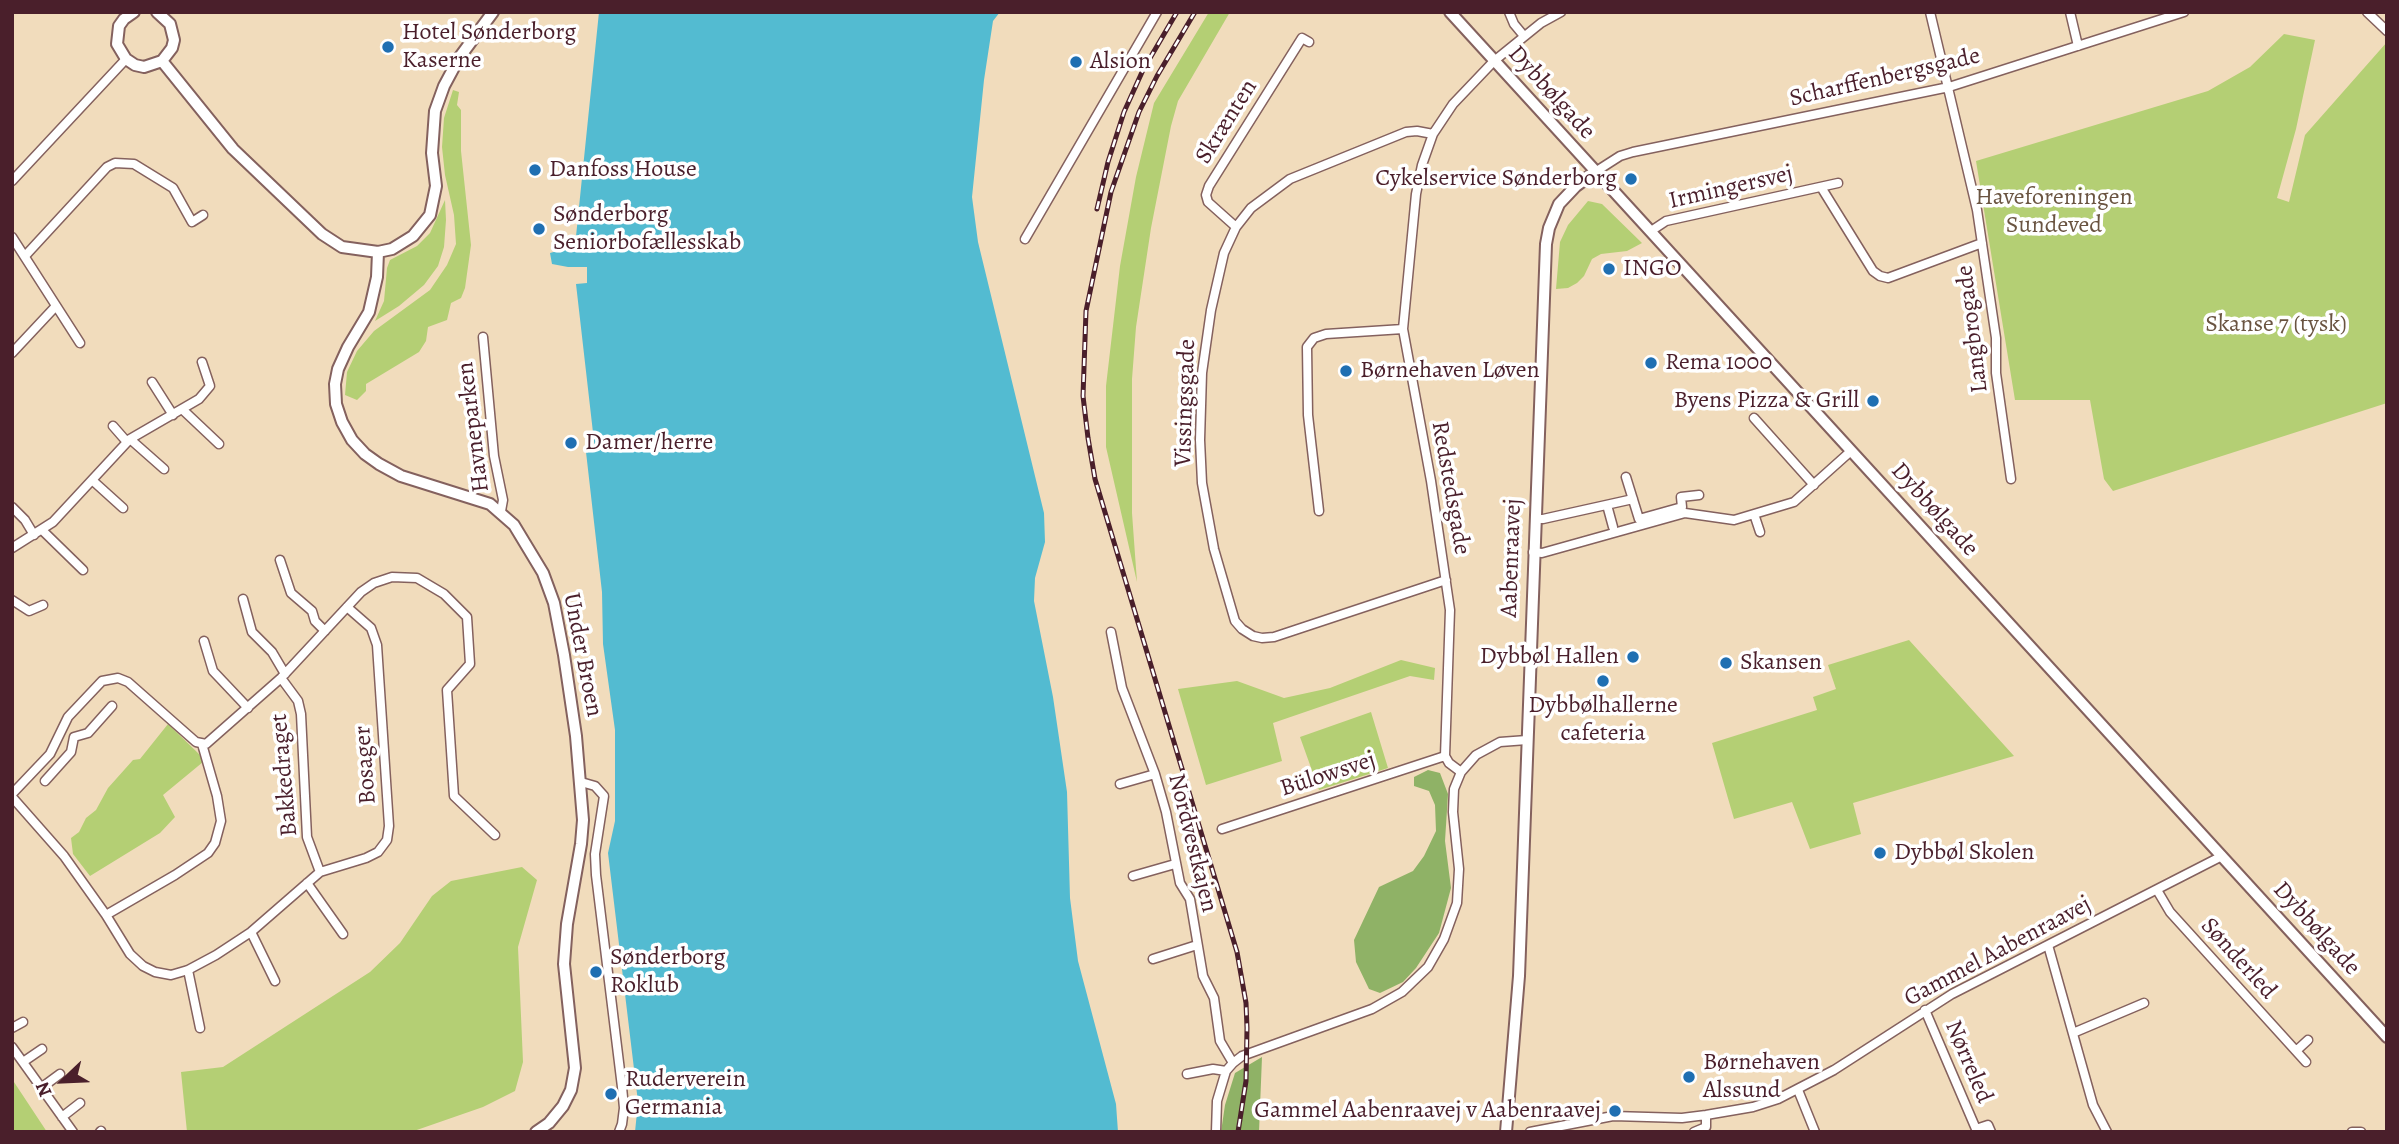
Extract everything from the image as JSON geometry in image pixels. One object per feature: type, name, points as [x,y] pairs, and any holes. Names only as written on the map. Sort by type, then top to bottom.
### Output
[{"type":"street","points":[[162,61],[233,149],[322,234],[342,247],[378,252],[392,249],[413,236],[430,215],[436,186],[432,153],[435,111],[444,86],[459,58],[493,12]]},
{"type":"street","points":[[1025,239],[1157,12]]},
{"type":"street","name":"Dybbølgade","points":[[1450,12],[2387,1037]]},
{"type":"street","points":[[1509,12],[1514,24],[1524,36]]},
{"type":"street","name":"Redstedsgade","points":[[1445,756],[1450,610],[1403,329],[1416,194],[1422,165],[1433,134],[1453,104],[1494,61],[1541,23],[1561,12]]},
{"type":"street","name":"Langbrogade","points":[[1930,12],[1969,171],[1982,243],[1996,338],[1996,373],[2011,479]]},
{"type":"street","points":[[2070,12],[2078,46]]},
{"type":"street","name":"Scharffenbergsgade","points":[[1595,172],[1620,156],[1633,152],[1948,87],[2184,12]]},
{"type":"street","points":[[2367,12],[2387,31]]},
{"type":"street","points":[[127,14],[117,35],[121,52],[126,60],[144,67],[162,61],[172,48],[173,32],[164,14]]},
{"type":"street","name":"Skrænten","points":[[1236,227],[1208,202],[1206,195],[1209,186],[1302,38],[1309,42]]},
{"type":"street","points":[[12,181],[126,60]]},
{"type":"street","name":"Vissingsgade","points":[[1433,134],[1406,132],[1290,180],[1251,208],[1236,227],[1224,253],[1210,310],[1202,373],[1200,440],[1202,483],[1214,549],[1236,621],[1253,636],[1274,637],[1447,580]]},
{"type":"street","points":[[24,257],[107,167],[115,163],[134,164],[173,188],[192,222],[203,215]]},
{"type":"street","name":"Aabenraavej","points":[[1506,1132],[1519,976],[1543,296],[1549,228],[1553,213],[1568,192],[1595,172]]},
{"type":"street","name":"Irmingersvej","points":[[1651,231],[1667,221],[1838,183]]},
{"type":"street","name":"Irmingersvej","points":[[1821,187],[1873,271],[1880,276],[1888,278],[1982,243]]},
{"type":"street","points":[[12,237],[80,343]]},
{"type":"street","name":"Under Broen","points":[[378,252],[377,277],[369,312],[338,369],[335,384],[336,404],[342,422],[352,440],[379,464],[401,476],[477,498],[501,512],[514,525],[533,552],[554,603],[566,668],[581,782],[583,820],[567,924],[564,964],[575,1068],[571,1090],[563,1106],[549,1123],[536,1132]]},
{"type":"street","points":[[12,353],[56,306]]},
{"type":"street","points":[[1319,511],[1308,415],[1307,347],[1314,338],[1326,334],[1403,329]]},
{"type":"street","name":"Havneparken","points":[[483,337],[493,446],[503,500],[501,512]]},
{"type":"street","points":[[12,548],[53,522],[129,441],[199,399],[211,386],[202,362]]},
{"type":"street","points":[[152,383],[173,415]]},
{"type":"street","points":[[183,410],[219,444]]},
{"type":"street","points":[[1754,418],[1814,485]]},
{"type":"street","points":[[113,426],[164,469]]},
{"type":"street","points":[[1534,552],[1542,553],[1685,513],[1734,520],[1794,502],[1851,451]]},
{"type":"street","points":[[1626,477],[1639,519],[1682,507],[1681,497],[1699,495]]},
{"type":"street","points":[[92,480],[123,508]]},
{"type":"street","points":[[1535,519],[1633,499]]},
{"type":"street","points":[[1607,505],[1613,527]]},
{"type":"street","points":[[12,507],[25,520],[34,535]]},
{"type":"street","points":[[1754,514],[1759,532]]},
{"type":"street","points":[[42,530],[83,570]]},
{"type":"street","points":[[280,560],[290,593],[312,611],[315,621],[325,631]]},
{"type":"street","points":[[202,744],[210,742],[283,676],[361,592],[374,583],[392,577],[417,578],[444,594],[467,617],[470,664],[447,690],[454,796],[495,835]]},
{"type":"street","name":"Bakkedraget","points":[[243,599],[252,632],[272,652],[298,701],[301,714],[307,837],[320,872]]},
{"type":"street","points":[[12,600],[29,611],[43,606]]},
{"type":"street","name":"Bosager","points":[[12,796],[64,856],[130,954],[143,966],[155,972],[171,975],[188,970],[251,932],[320,872],[366,858],[378,852],[387,841],[389,827],[376,636],[347,607]]},
{"type":"street","name":"Nordvestkajen","points":[[1111,632],[1122,688],[1155,774],[1166,812],[1180,883],[1190,899],[1203,976],[1214,998],[1220,1041],[1233,1063]]},
{"type":"street","points":[[204,641],[212,671],[248,708]]},
{"type":"street","points":[[12,796],[50,754],[68,717],[102,681],[118,678],[128,682],[174,724],[202,744],[217,796],[221,821],[215,843],[208,853],[175,875],[106,915]]},
{"type":"street","points":[[75,737],[88,733],[112,706]]},
{"type":"street","points":[[62,727],[75,737]]},
{"type":"street","points":[[45,781],[71,752],[75,737]]},
{"type":"street","points":[[1216,1132],[1217,1101],[1226,1071],[1233,1063],[1242,1056],[1373,1009],[1402,992],[1428,967],[1444,939],[1457,903],[1459,869],[1452,812],[1454,789],[1461,772],[1476,755],[1500,742],[1527,740]]},
{"type":"street","points":[[1445,756],[1448,763],[1461,772]]},
{"type":"street","name":"Bülowsvej","points":[[1222,829],[1445,756]]},
{"type":"street","points":[[1120,784],[1155,774]]},
{"type":"street","points":[[581,782],[595,786],[604,796],[595,854],[622,1087],[623,1116],[619,1132]]},
{"type":"street","name":"Gammel Aabenraavej","points":[[1530,1132],[1613,1116],[1682,1118],[1706,1115],[1754,1107],[1798,1090],[1834,1070],[1925,1010],[2222,856]]},
{"type":"street","points":[[1133,876],[1175,864]]},
{"type":"street","points":[[307,883],[343,934]]},
{"type":"street","name":"Sønderled","points":[[2157,890],[2170,912],[2306,1062]]},
{"type":"street","points":[[251,932],[275,981]]},
{"type":"street","points":[[1153,959],[1197,945]]},
{"type":"street","points":[[2048,945],[2093,1105],[2107,1132]]},
{"type":"street","points":[[188,970],[200,1028]]},
{"type":"street","points":[[2073,1033],[2144,1003]]},
{"type":"street","name":"Nørreled","points":[[1925,1010],[1974,1131],[1987,1125],[1991,1132]]},
{"type":"street","points":[[12,1028],[23,1021]]},
{"type":"street","points":[[2296,1051],[2308,1040]]},
{"type":"street","points":[[12,1047],[73,1132]]},
{"type":"street","points":[[23,1062],[42,1049]]},
{"type":"street","points":[[1187,1074],[1213,1069],[1226,1071]]},
{"type":"street","points":[[41,1088],[60,1074]]},
{"type":"street","points":[[1798,1090],[1815,1132]]},
{"type":"street","points":[[62,1117],[80,1103]]},
{"type":"street","points":[[1693,1132],[1706,1127],[1706,1115]]},
{"type":"street","points":[[2352,1132],[2361,1132]]},
{"type":"green space","points":[[1209,12],[1230,12],[1178,101],[1151,228],[1136,327],[1132,379],[1132,513],[1137,582],[1106,447],[1106,386],[1120,266],[1136,177],[1154,103]]},
{"type":"green space","points":[[2284,34],[2315,40],[2296,129],[2277,198],[2289,202],[2305,135],[2387,42],[2387,403],[2113,491],[2104,479],[2090,400],[2015,400],[1976,161],[2208,91],[2250,67]]},
{"type":"green space","points":[[453,90],[459,92],[457,105],[461,110],[461,151],[471,245],[465,288],[461,298],[451,303],[447,320],[428,327],[426,341],[419,352],[366,384],[366,391],[357,400],[345,395],[347,372],[357,351],[374,331],[430,290],[447,265],[456,244],[454,215],[442,147],[444,118]]},
{"type":"green space","points":[[445,200],[444,247],[438,266],[424,285],[399,306],[375,321],[384,301],[390,260],[417,246],[430,233]]},
{"type":"green space","points":[[1588,201],[1602,204],[1642,243],[1627,251],[1601,254],[1592,259],[1584,276],[1577,283],[1568,288],[1556,289],[1560,242],[1568,225]]},
{"type":"green space","points":[[1909,640],[2014,756],[1853,803],[1861,834],[1810,849],[1792,802],[1734,819],[1712,743],[1817,710],[1813,697],[1836,689],[1828,665]]},
{"type":"green space","points":[[1401,660],[1435,668],[1434,680],[1410,676],[1273,723],[1282,761],[1206,785],[1178,689],[1237,681],[1284,698],[1330,688]]},
{"type":"green space","points":[[1371,712],[1388,768],[1319,790],[1300,737]]},
{"type":"green space","points":[[168,724],[199,754],[203,762],[163,795],[175,817],[160,833],[90,876],[73,854],[71,838],[79,832],[86,818],[96,810],[108,788],[133,760],[140,759]]},
{"type":"green space","points":[[1428,770],[1440,773],[1448,794],[1445,841],[1451,888],[1439,933],[1416,968],[1403,982],[1380,993],[1369,989],[1356,962],[1354,940],[1379,887],[1413,871],[1436,831],[1435,805],[1429,791],[1414,786],[1414,777]]},
{"type":"green space","points":[[522,867],[537,880],[518,947],[523,1062],[515,1091],[483,1107],[411,1132],[187,1132],[181,1072],[223,1067],[370,972],[400,943],[432,896],[451,881]]},
{"type":"green space","points":[[1262,1057],[1259,1132],[1221,1132],[1225,1105],[1235,1073]]},
{"type":"green space","points":[[12,1079],[47,1132],[12,1132]]},
{"type":"water","points":[[599,12],[1000,12],[993,21],[984,80],[972,197],[978,242],[1044,513],[1045,542],[1035,578],[1034,601],[1053,697],[1067,792],[1070,898],[1078,961],[1116,1104],[1118,1132],[635,1132],[638,1102],[608,853],[615,821],[615,730],[603,644],[602,592],[586,452],[595,450],[576,284],[587,283],[587,267],[552,264],[550,253],[575,246]]},
{"type":"railway","points":[[1097,209],[1124,112],[1143,70],[1177,12]]},
{"type":"railway","points":[[1195,12],[1139,112],[1111,192],[1086,311],[1083,396],[1095,479],[1237,952],[1246,1003],[1247,1028],[1246,1081],[1238,1132]]},
{"type":"place","name":"Hotel Sønderborg Kaserne","points":[[388,47]]},
{"type":"place","name":"Alsion","points":[[1076,62]]},
{"type":"place","name":"Danfoss House","points":[[535,170]]},
{"type":"place","name":"Cykelservice Sønderborg","points":[[1631,179]]},
{"type":"place","name":"Sønderborg Seniorbofællesskab","points":[[539,229]]},
{"type":"place","name":"INGO","points":[[1609,269]]},
{"type":"place","name":"Rema 1000","points":[[1651,363]]},
{"type":"place","name":"Børnehaven Løven","points":[[1346,371]]},
{"type":"place","name":"Byens Pizza & Grill","points":[[1873,401]]},
{"type":"place","name":"Damer/herre","points":[[571,443]]},
{"type":"place","name":"Dybbøl Hallen","points":[[1633,657]]},
{"type":"place","name":"Skansen","points":[[1726,663]]},
{"type":"place","name":"Dybbølhallerne cafeteria","points":[[1603,681]]},
{"type":"place","name":"Dybbøl Skolen","points":[[1880,853]]},
{"type":"place","name":"Sønderborg Roklub","points":[[596,972]]},
{"type":"place","name":"Børnehaven Alssund","points":[[1689,1077]]},
{"type":"place","name":"Ruderverein Germania","points":[[611,1094]]},
{"type":"place","name":"Gammel Aabenraavej v Aabenraavej","points":[[1615,1111]]},
{"type":"park label","name":"Haveforeningen Sundeved","points":[[2054,212]]},
{"type":"park label","name":"Skanse 7 (tysk)","points":[[2276,325]]}]
